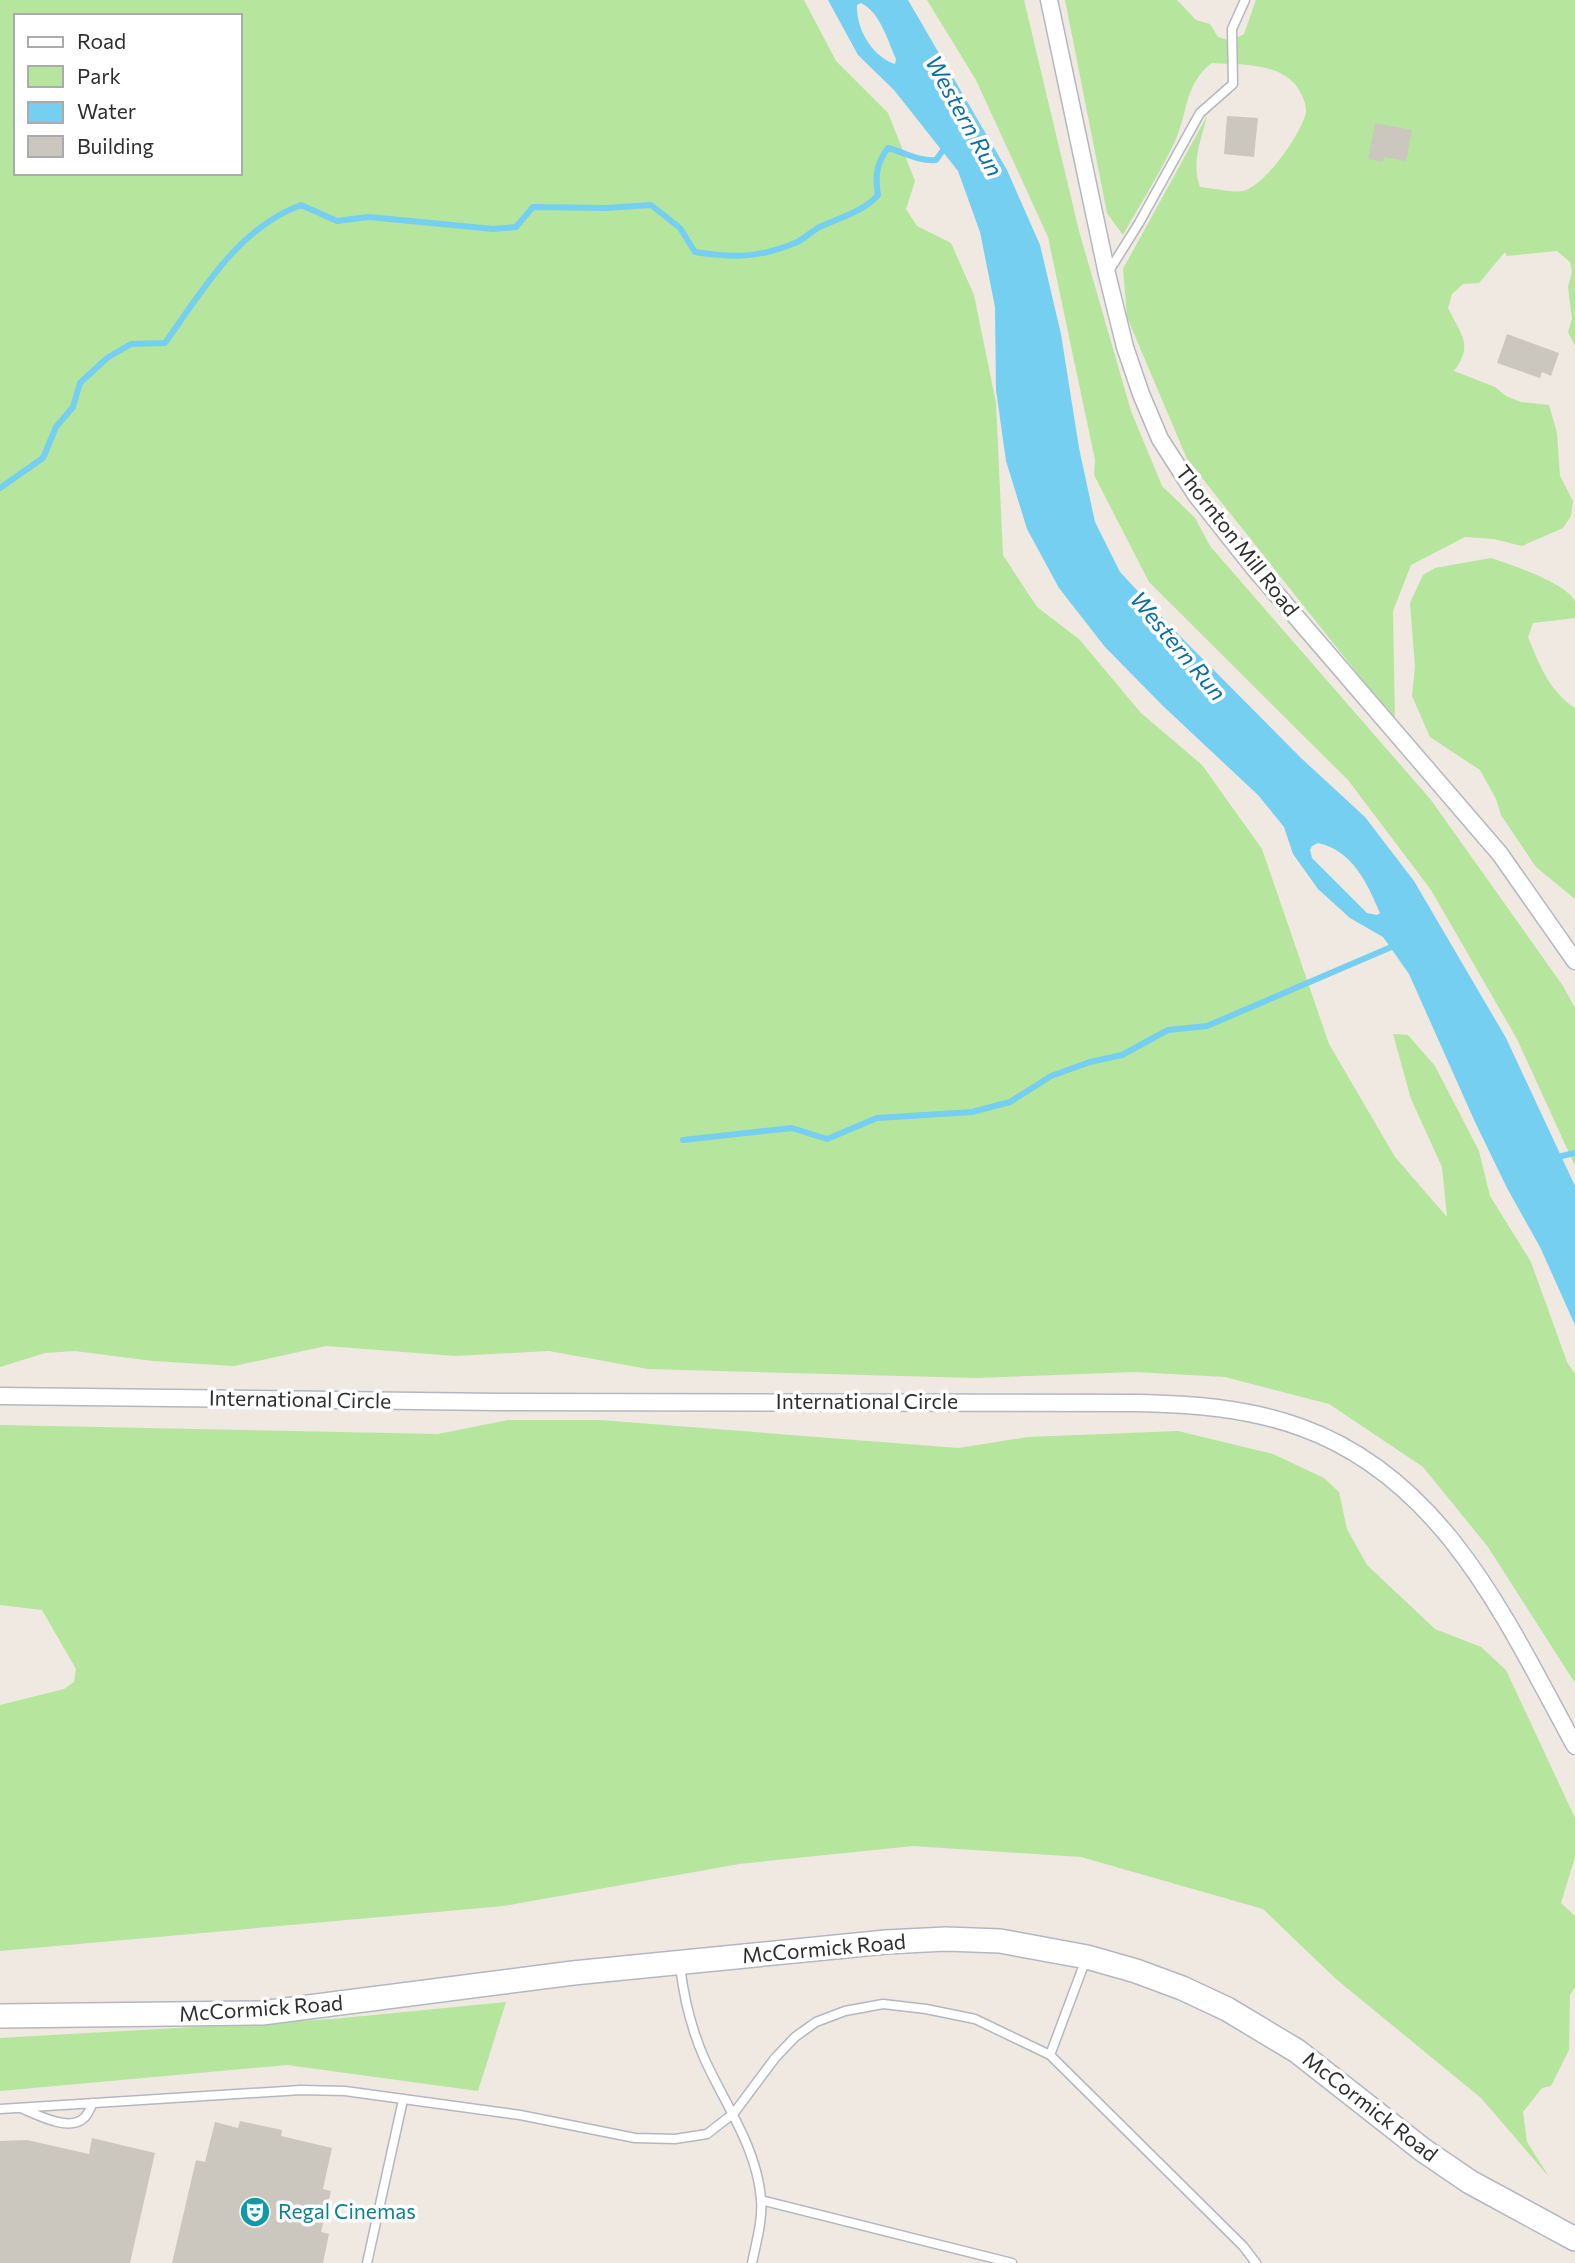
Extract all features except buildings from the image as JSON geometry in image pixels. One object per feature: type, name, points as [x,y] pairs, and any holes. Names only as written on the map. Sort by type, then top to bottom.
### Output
[{"type":"main road","name":"McCormick Road","points":[[0,2017],[262,2013],[573,1973],[886,1942],[946,1939],[1000,1941],[1087,1957],[1136,1971],[1182,1988],[1254,2024],[1331,2075],[1423,2150],[1471,2182],[1521,2211],[1574,2235]]},
{"type":"street","name":"Thornton Mill Road","points":[[1049,0],[1125,347],[1160,439],[1196,495],[1254,568],[1500,853],[1575,961]]},
{"type":"street","name":"International Circle","points":[[0,1396],[527,1402],[1137,1403],[1191,1404],[1263,1416],[1301,1427],[1337,1444],[1404,1490],[1434,1518],[1465,1555],[1503,1614],[1575,1746]]},
{"type":"lane","points":[[1107,274],[1139,223],[1200,113],[1233,84],[1232,29],[1244,0]]},
{"type":"lane","points":[[1050,2054],[1087,1957]]},
{"type":"lane","points":[[679,1963],[684,2001],[692,2031],[734,2113],[752,2162],[761,2200],[752,2263]]},
{"type":"lane","points":[[0,2109],[301,2090],[345,2091],[520,2115],[635,2138],[675,2139],[707,2134],[734,2113],[775,2057],[795,2037],[817,2022],[845,2011],[883,2004],[926,2009],[975,2020],[1050,2054],[1243,2246],[1256,2263]]},
{"type":"lane","points":[[367,2263],[403,2100]]},
{"type":"lane","points":[[20,2108],[66,2123],[85,2118],[93,2103]]},
{"type":"lane","points":[[761,2200],[1012,2263]]},
{"type":"green space","points":[[0,0],[804,0],[836,61],[888,113],[915,181],[906,209],[917,226],[951,243],[974,295],[996,403],[1003,555],[1037,607],[1079,639],[1141,713],[1202,765],[1262,849],[1329,1044],[1395,1157],[1447,1217],[1442,1167],[1411,1099],[1393,1034],[1408,1035],[1435,1066],[1479,1151],[1490,1196],[1531,1262],[1567,1362],[1575,1374],[1575,1683],[1488,1547],[1423,1467],[1329,1404],[1225,1377],[1135,1372],[976,1378],[648,1369],[549,1351],[455,1356],[326,1346],[234,1366],[153,1361],[75,1351],[45,1353],[0,1367]]},
{"type":"green space","points":[[927,0],[1024,0],[1079,231],[1131,411],[1162,486],[1195,518],[1210,546],[1431,800],[1563,986],[1575,1008],[1575,1166],[1517,1039],[1431,890],[1348,780],[1149,582],[1094,475],[1095,460],[1048,237],[976,80]]},
{"type":"green space","points":[[1065,0],[1177,0],[1196,20],[1210,24],[1218,37],[1231,41],[1244,34],[1256,0],[1575,0],[1575,346],[1568,332],[1572,319],[1568,287],[1572,272],[1570,262],[1557,251],[1507,256],[1505,252],[1479,283],[1463,284],[1452,294],[1448,308],[1461,333],[1464,346],[1460,362],[1454,371],[1495,387],[1506,396],[1521,402],[1549,405],[1557,433],[1560,476],[1573,501],[1571,516],[1563,528],[1522,546],[1494,539],[1465,537],[1411,565],[1393,611],[1395,721],[1187,459],[1127,317],[1123,269],[1207,116],[1196,169],[1200,187],[1243,191],[1262,180],[1290,145],[1306,112],[1303,97],[1294,83],[1276,71],[1255,66],[1212,63],[1192,88],[1176,139],[1123,235],[1107,213]]},
{"type":"green space","points":[[1491,558],[1551,582],[1562,588],[1575,602],[1575,618],[1533,623],[1528,637],[1552,685],[1558,694],[1575,708],[1575,899],[1536,867],[1501,815],[1496,799],[1480,770],[1430,737],[1412,696],[1415,667],[1410,603],[1423,575],[1435,568]]},
{"type":"green space","points":[[508,1420],[600,1420],[958,1448],[1028,1437],[1178,1431],[1273,1454],[1324,1478],[1339,1492],[1347,1529],[1367,1565],[1435,1629],[1481,1647],[1506,1670],[1575,1818],[1575,1857],[1561,1903],[1575,1916],[1575,1987],[1570,1995],[1569,2050],[1551,2086],[1542,2088],[1523,2112],[1527,2142],[1549,2177],[1481,2098],[1336,1979],[1263,1909],[1081,1857],[913,1846],[739,1864],[504,1906],[0,1951],[0,1705],[64,1689],[74,1682],[76,1669],[42,1610],[0,1605],[0,1425],[438,1434]]},
{"type":"green space","points":[[506,2002],[478,2091],[287,2065],[0,2091],[0,2038],[333,2019]]},
{"type":"water","name":"Western Run","points":[[828,0],[908,0],[1007,170],[1040,245],[1061,334],[1079,448],[1095,522],[1120,572],[1301,758],[1365,817],[1414,881],[1506,1038],[1575,1186],[1575,1325],[1540,1247],[1475,1122],[1409,974],[1383,937],[1350,918],[1318,889],[1293,854],[1284,827],[1258,795],[1105,647],[1059,588],[1027,529],[1006,461],[996,390],[995,307],[980,232],[958,171],[894,90],[858,55]],"holes":[[[861,3],[868,7],[883,28],[896,59],[895,64],[879,55],[867,40],[857,14],[857,5]],[[1318,843],[1341,853],[1350,861],[1364,880],[1380,913],[1367,913],[1312,858],[1310,850]]]},
{"type":"waterway","points":[[0,488],[43,458],[56,427],[73,407],[80,383],[107,358],[131,344],[165,343],[208,282],[240,245],[279,215],[301,205],[337,221],[369,217],[493,229],[516,227],[533,207],[606,208],[651,205],[680,228],[695,252],[722,255],[758,254],[795,243],[818,228],[866,205],[878,195],[877,170],[888,148],[918,158],[936,160],[946,146]]},
{"type":"waterway","points":[[683,1140],[792,1128],[827,1139],[877,1118],[972,1112],[1010,1102],[1051,1076],[1090,1062],[1122,1055],[1168,1030],[1207,1026],[1396,945]]},
{"type":"waterway","points":[[1553,1158],[1575,1153]]},
{"type":"place","name":"Regal Cinemas","points":[[255,2212]]}]
